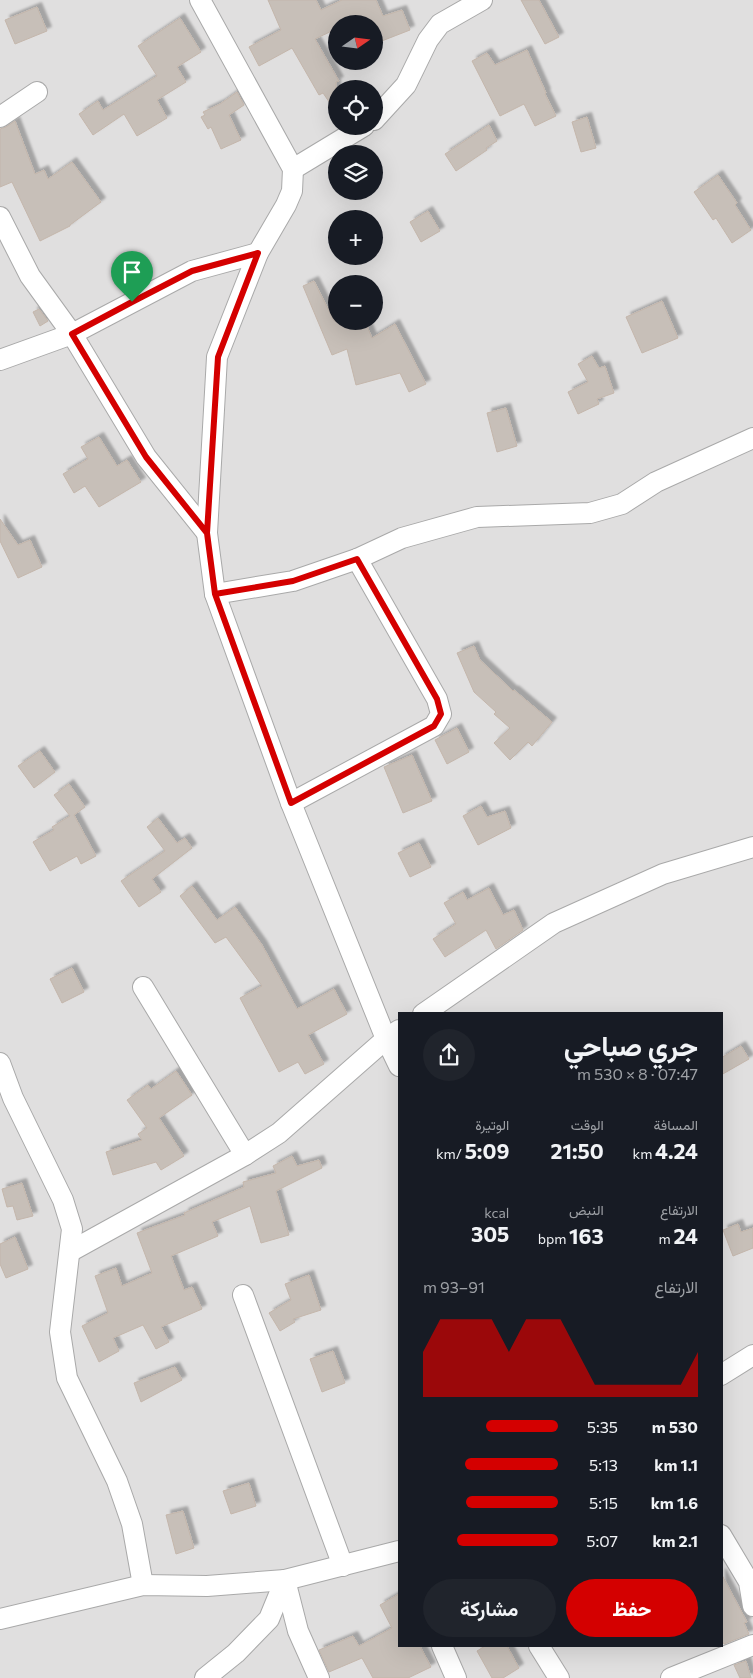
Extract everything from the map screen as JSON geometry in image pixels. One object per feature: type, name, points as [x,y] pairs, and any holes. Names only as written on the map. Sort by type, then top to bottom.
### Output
[{"type":"street","points":[[200,0],[293,169],[292,191],[258,253],[218,357],[207,533],[215,594],[291,803],[392,1035],[398,1062]]},
{"type":"street","points":[[383,110],[406,85],[428,40],[440,24],[482,0]]},
{"type":"street","points":[[0,117],[37,92]]},
{"type":"street","points":[[293,169],[349,135]]},
{"type":"street","points":[[0,217],[30,276],[72,334],[146,457],[207,533]]},
{"type":"street","points":[[0,360],[72,334],[192,271],[258,253]]},
{"type":"street","points":[[215,594],[293,581],[357,559],[402,538],[477,517],[590,514],[622,504],[656,482],[753,438]]},
{"type":"street","points":[[291,803],[434,726],[441,714],[437,699],[357,559]]},
{"type":"street","points":[[426,1012],[554,923],[663,874],[753,847]]},
{"type":"street","points":[[143,987],[245,1155]]},
{"type":"street","points":[[71,1250],[245,1155],[279,1133],[392,1035]]},
{"type":"street","points":[[0,1063],[13,1098],[63,1200],[72,1229],[60,1332],[67,1378],[118,1481],[132,1524],[143,1585]]},
{"type":"street","points":[[243,1294],[343,1566]]},
{"type":"street","points":[[723,1374],[753,1355]]},
{"type":"street","points":[[723,1538],[749,1582],[753,1606]]},
{"type":"street","points":[[0,1618],[143,1585],[207,1586],[286,1580],[398,1551]]},
{"type":"street","points":[[205,1678],[236,1653],[268,1619],[286,1580]]},
{"type":"street","points":[[286,1580],[298,1632],[319,1678]]},
{"type":"street","points":[[671,1678],[753,1645]]},
{"type":"street","points":[[442,1647],[456,1678]]},
{"type":"street","points":[[541,1647],[558,1678]]},
{"type":"shaded area","points":[[0,0],[753,0],[753,1678],[0,1678]]},
{"type":"building","points":[[268,0],[316,0],[321,10],[342,0],[376,0],[383,15],[328,15],[328,33],[315,39],[328,62],[328,70],[333,70],[338,80],[328,80],[328,100],[323,93],[319,95],[292,48],[259,66],[249,47],[281,30]]},
{"type":"building","points":[[521,0],[539,0],[559,37],[545,44]]},
{"type":"building","points":[[37,7],[47,31],[15,44],[5,20]]},
{"type":"building","points":[[402,10],[410,30],[383,40],[383,16]]},
{"type":"building","points":[[180,18],[201,52],[177,67],[186,82],[157,100],[167,118],[137,136],[124,114],[93,135],[79,114],[98,101],[103,110],[157,76],[138,46]]},
{"type":"building","points":[[527,50],[556,116],[535,126],[524,104],[500,116],[472,61],[487,53],[495,65]]},
{"type":"building","points":[[237,92],[244,105],[229,115],[241,140],[221,149],[211,127],[208,129],[201,117],[205,115],[203,112],[220,104]]},
{"type":"building","points":[[587,117],[596,148],[581,152],[572,122]]},
{"type":"building","points":[[15,121],[35,174],[44,170],[48,179],[72,162],[101,202],[70,226],[40,241],[12,182],[0,187],[0,129]]},
{"type":"building","points":[[489,125],[497,141],[456,171],[445,154]]},
{"type":"building","points":[[718,175],[737,203],[735,205],[751,230],[732,243],[716,218],[713,220],[694,192]]},
{"type":"building","points":[[428,211],[440,231],[421,242],[410,222]]},
{"type":"building","points":[[314,281],[328,309],[328,330],[369,330],[372,338],[395,324],[426,384],[409,392],[400,373],[356,385],[347,349],[332,355],[303,286]]},
{"type":"building","points":[[662,301],[678,338],[642,353],[626,317]]},
{"type":"building","points":[[39,309],[48,321],[40,326],[33,312]]},
{"type":"building","points":[[592,356],[599,368],[605,366],[614,393],[597,399],[599,404],[578,414],[568,392],[588,382],[578,364]]},
{"type":"building","points":[[506,408],[517,446],[497,452],[487,413]]},
{"type":"building","points":[[99,437],[117,466],[127,460],[141,482],[99,507],[85,486],[74,493],[63,474],[88,459],[81,447]]},
{"type":"building","points":[[0,519],[18,545],[30,540],[42,567],[18,578],[0,541]]},
{"type":"building","points":[[474,646],[480,660],[513,691],[552,722],[532,746],[528,742],[510,760],[494,743],[510,728],[474,692],[457,653]]},
{"type":"building","points":[[457,728],[469,752],[447,764],[435,740]]},
{"type":"building","points":[[40,751],[55,772],[34,788],[18,766]]},
{"type":"building","points":[[412,755],[432,801],[403,813],[384,767]]},
{"type":"building","points":[[69,784],[85,807],[74,815],[96,856],[81,864],[77,856],[50,871],[33,842],[54,830],[52,827],[70,816],[54,795]]},
{"type":"building","points":[[481,806],[487,817],[505,811],[511,828],[478,845],[463,816]]},
{"type":"building","points":[[158,818],[177,843],[185,838],[192,848],[152,879],[161,892],[139,907],[121,881],[165,851],[147,827]]},
{"type":"building","points":[[419,843],[431,867],[410,877],[398,853]]},
{"type":"building","points":[[192,886],[217,920],[235,907],[262,945],[297,1009],[334,989],[347,1014],[308,1035],[324,1064],[305,1074],[298,1062],[279,1072],[240,998],[262,986],[226,937],[215,943],[180,896]]},
{"type":"building","points":[[489,888],[503,915],[514,910],[523,930],[496,949],[486,930],[445,957],[433,939],[456,924],[444,903],[463,892],[467,900]]},
{"type":"building","points":[[72,968],[84,992],[62,1003],[50,979]]},
{"type":"building","points":[[741,1046],[749,1059],[723,1074],[723,1057]]},
{"type":"building","points":[[176,1071],[192,1095],[159,1118],[184,1156],[161,1170],[156,1162],[113,1175],[106,1152],[142,1140],[138,1134],[147,1128],[127,1100],[148,1085],[151,1089]]},
{"type":"building","points":[[292,1156],[297,1166],[319,1160],[322,1168],[276,1191],[289,1235],[261,1243],[250,1206],[212,1222],[218,1236],[171,1256],[184,1290],[192,1287],[202,1309],[161,1327],[169,1342],[156,1349],[143,1325],[113,1338],[119,1351],[99,1362],[82,1326],[108,1313],[95,1276],[116,1268],[122,1286],[152,1273],[137,1233],[185,1215],[184,1213],[244,1187],[243,1182],[276,1173],[273,1166]]},
{"type":"building","points":[[22,1183],[33,1216],[17,1220],[13,1206],[7,1207],[2,1189]]},
{"type":"building","points":[[738,1224],[741,1232],[753,1228],[753,1248],[733,1256],[723,1230]]},
{"type":"building","points":[[15,1237],[28,1269],[6,1278],[0,1264],[0,1244]]},
{"type":"building","points":[[309,1275],[321,1310],[293,1319],[295,1322],[280,1331],[269,1313],[291,1300],[285,1284]]},
{"type":"building","points":[[333,1351],[345,1383],[322,1392],[310,1359]]},
{"type":"building","points":[[175,1367],[182,1380],[141,1402],[134,1383]]},
{"type":"building","points":[[249,1483],[256,1506],[231,1514],[223,1491]]},
{"type":"building","points":[[183,1511],[194,1548],[176,1554],[166,1515]]},
{"type":"building","points":[[723,1577],[747,1622],[744,1623],[749,1634],[724,1644]]},
{"type":"building","points":[[398,1595],[398,1647],[421,1647],[431,1667],[408,1678],[373,1678],[362,1658],[329,1672],[319,1650],[353,1636],[359,1646],[392,1628],[380,1605]]},
{"type":"building","points":[[483,1647],[508,1647],[519,1668],[503,1678],[492,1678],[477,1651]]},
{"type":"building","points":[[746,1661],[751,1678],[740,1678],[734,1665]]},
{"type":"route","points":[[132,302],[72,334],[146,457],[207,533],[215,594],[291,803],[434,726],[441,714],[437,699],[357,559],[293,581],[215,594],[207,533],[218,357],[258,253],[192,271],[132,302]]}]
